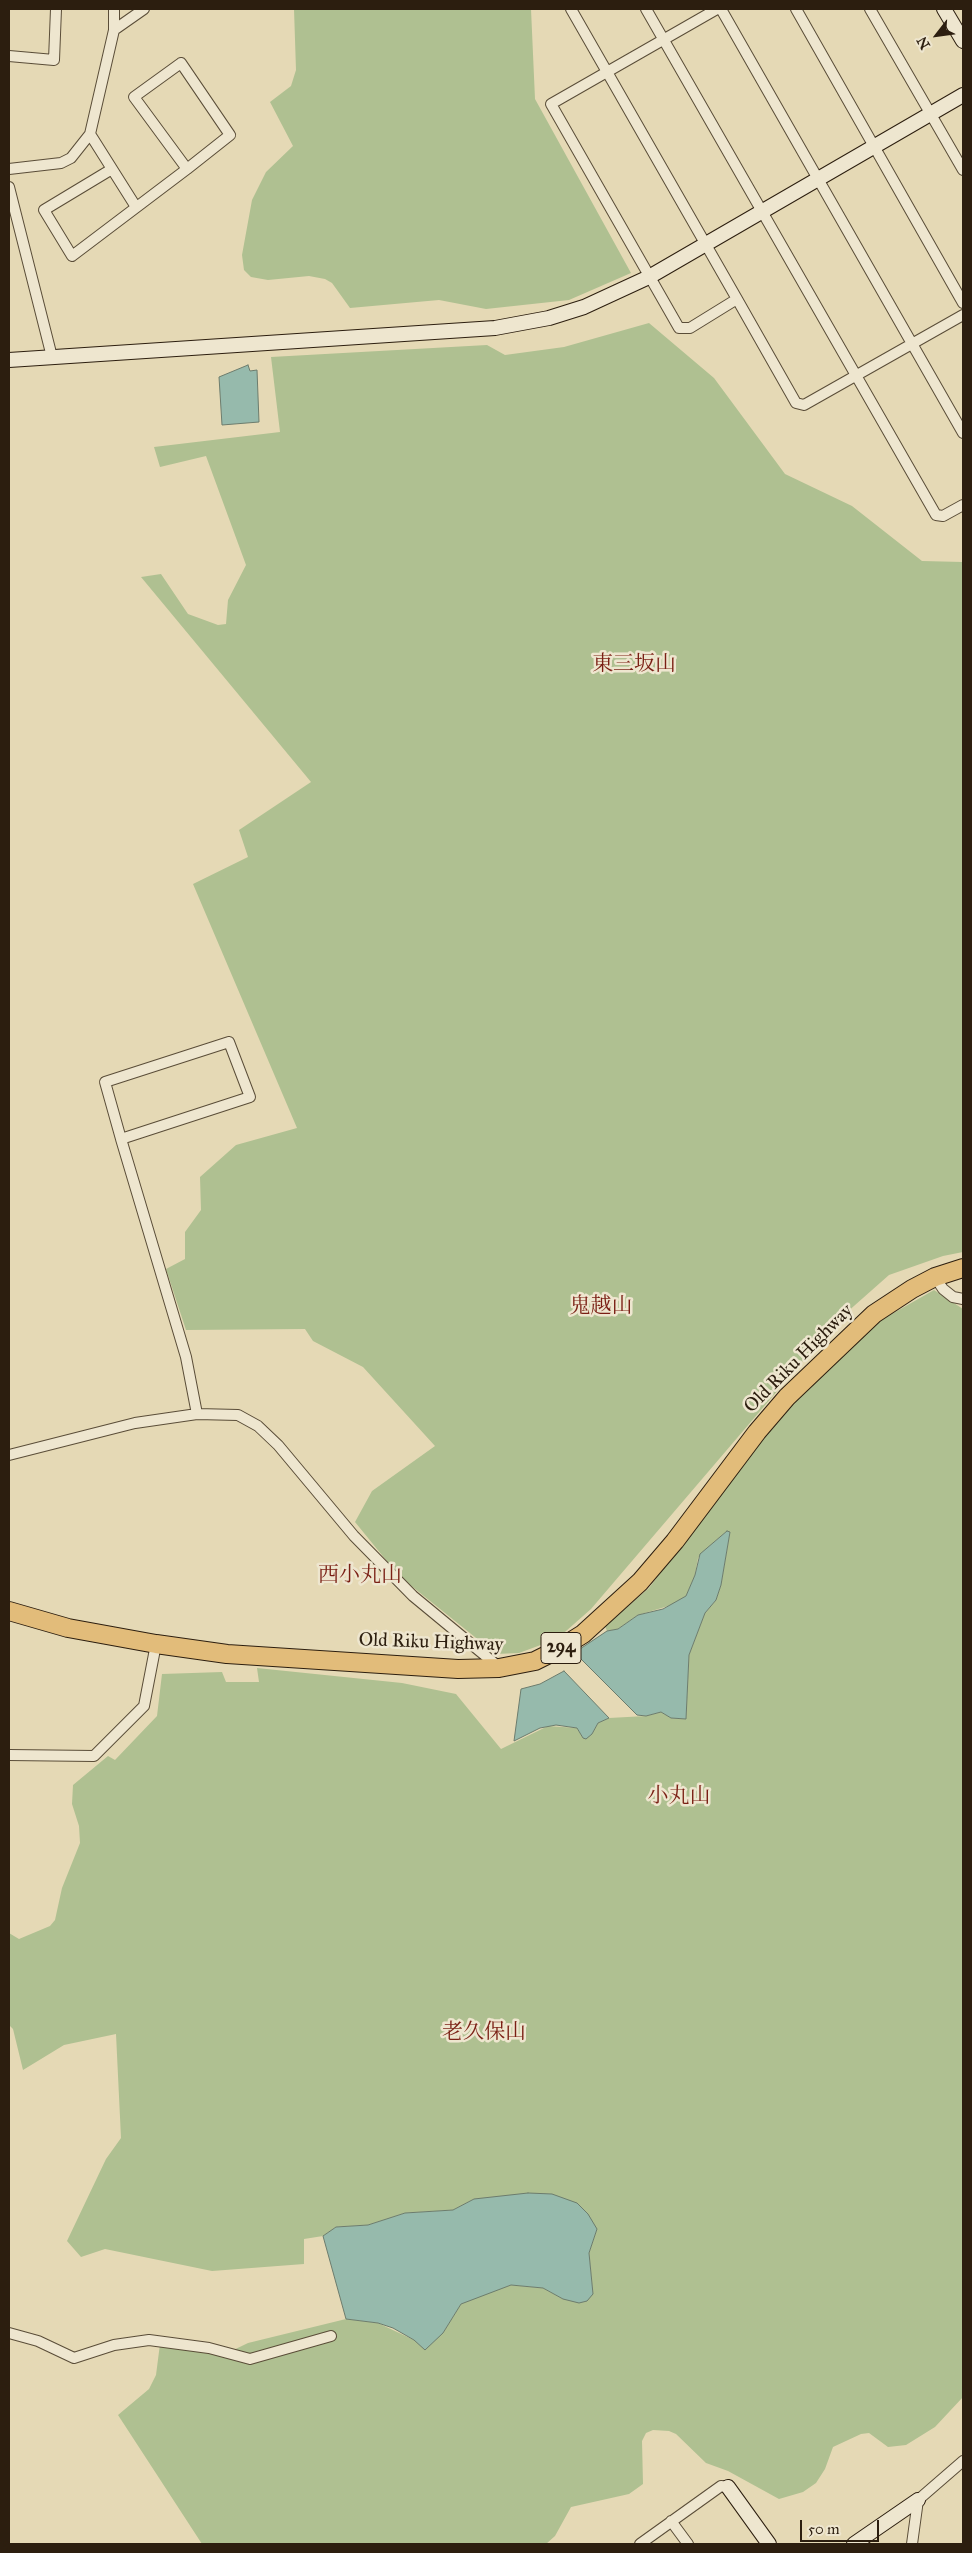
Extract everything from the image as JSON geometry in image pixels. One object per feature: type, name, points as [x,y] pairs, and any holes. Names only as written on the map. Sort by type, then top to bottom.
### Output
[{"type":"highway","name":"Old Riku Highway","points":[[9,1611],[68,1628],[156,1644],[227,1654],[458,1669],[499,1668],[535,1661],[583,1634],[640,1582],[675,1541],[757,1432],[787,1397],[874,1314],[912,1288],[963,1268]]},
{"type":"street","points":[[9,56],[54,60],[56,9]]},
{"type":"street","points":[[9,169],[61,163],[71,158],[90,134],[114,30],[114,9]]},
{"type":"street","points":[[114,30],[144,9]]},
{"type":"street","points":[[571,9],[796,403],[804,405],[913,346],[963,316]]},
{"type":"street","points":[[646,9],[936,515],[943,516],[963,505]]},
{"type":"street","points":[[737,299],[690,328],[679,328],[551,104],[719,9],[963,433]]},
{"type":"street","points":[[796,9],[963,303]]},
{"type":"street","points":[[870,9],[963,170]]},
{"type":"street","points":[[944,9],[963,40]]},
{"type":"street","points":[[112,169],[44,210],[72,256],[187,169],[230,135],[180,63],[134,97],[187,169]]},
{"type":"street","points":[[9,360],[495,328],[549,318],[584,308],[649,277],[963,95]]},
{"type":"street","points":[[90,134],[136,206]]},
{"type":"street","points":[[9,187],[52,357]]},
{"type":"street","points":[[121,1139],[250,1097],[230,1042],[105,1082],[121,1139],[186,1357],[197,1414]]},
{"type":"street","points":[[935,1278],[943,1289],[953,1297],[963,1299]]},
{"type":"street","points":[[9,1455],[135,1423],[197,1414],[238,1415],[258,1426],[278,1445],[354,1536],[400,1582],[499,1668]]},
{"type":"street","points":[[9,1755],[94,1756],[144,1706],[156,1644]]},
{"type":"street","points":[[9,2333],[38,2341],[74,2358],[114,2345],[149,2340],[209,2348],[250,2359],[331,2336]]},
{"type":"street","points":[[854,2544],[918,2500],[963,2461]]},
{"type":"street","points":[[640,2544],[721,2486],[728,2487],[768,2544]]},
{"type":"street","points":[[912,2544],[918,2500]]},
{"type":"street","points":[[671,2521],[688,2544]]},
{"type":"green space","points":[[294,9],[531,9],[535,99],[631,273],[569,300],[486,309],[439,300],[350,308],[332,283],[325,279],[309,276],[268,280],[251,277],[244,270],[242,255],[252,200],[266,172],[293,146],[270,102],[291,86],[296,70]]},
{"type":"green space","points":[[649,323],[714,378],[785,474],[852,506],[922,561],[963,562],[963,1252],[943,1256],[889,1275],[837,1321],[591,1609],[557,1639],[519,1653],[496,1654],[399,1576],[355,1522],[372,1491],[435,1446],[363,1367],[313,1341],[305,1329],[186,1330],[166,1269],[185,1259],[185,1232],[201,1210],[200,1177],[236,1145],[297,1128],[193,884],[248,857],[239,830],[311,782],[141,577],[161,574],[188,614],[218,625],[226,624],[228,600],[246,565],[206,456],[160,467],[154,447],[280,432],[271,357],[487,345],[505,355],[564,347]]},
{"type":"green space","points":[[934,1290],[963,1309],[963,2397],[935,2427],[906,2445],[888,2447],[869,2433],[861,2434],[833,2447],[825,2469],[816,2483],[803,2492],[779,2499],[728,2471],[706,2463],[676,2434],[669,2431],[653,2430],[646,2433],[642,2441],[643,2484],[629,2494],[571,2507],[555,2536],[546,2544],[202,2544],[118,2415],[149,2389],[156,2375],[160,2344],[221,2356],[248,2343],[346,2319],[378,2323],[414,2340],[443,2333],[461,2304],[468,2299],[511,2285],[543,2288],[563,2299],[593,2294],[589,2253],[597,2229],[474,2199],[453,2210],[405,2213],[368,2225],[336,2227],[323,2236],[304,2239],[304,2264],[212,2271],[105,2249],[81,2257],[67,2241],[106,2159],[121,2138],[116,2034],[64,2045],[23,2070],[13,2029],[9,2025],[9,1933],[19,1939],[50,1926],[55,1920],[62,1888],[80,1843],[79,1826],[72,1804],[73,1785],[108,1756],[115,1760],[157,1716],[162,1674],[222,1672],[226,1682],[259,1682],[257,1668],[402,1683],[456,1694],[501,1749],[548,1726],[577,1728],[583,1738],[592,1734],[598,1723],[609,1718],[646,1716],[661,1712],[671,1718],[686,1719],[689,1655],[705,1613],[716,1600],[721,1585],[730,1532],[727,1531],[698,1558],[695,1575],[686,1596],[675,1604],[638,1615],[618,1629],[607,1631],[605,1626],[649,1588],[773,1421],[876,1323]]},
{"type":"shaded area","points":[[248,365],[250,371],[257,370],[259,422],[222,425],[219,377]]},
{"type":"shaded area","points":[[727,1531],[730,1532],[721,1585],[716,1600],[705,1613],[689,1655],[686,1719],[671,1718],[661,1712],[646,1716],[637,1715],[579,1657],[577,1651],[607,1631],[618,1629],[638,1615],[663,1609],[686,1596],[695,1575],[700,1554]]},
{"type":"shaded area","points":[[564,1671],[609,1718],[598,1723],[592,1734],[586,1739],[583,1738],[577,1728],[556,1725],[540,1728],[514,1741],[521,1689],[540,1684]]},
{"type":"shaded area","points":[[528,2193],[552,2194],[577,2203],[588,2214],[597,2229],[589,2253],[593,2294],[587,2301],[579,2303],[563,2299],[543,2288],[511,2285],[461,2304],[443,2333],[425,2350],[414,2340],[393,2328],[378,2323],[346,2319],[323,2236],[336,2227],[368,2225],[405,2213],[453,2210],[474,2199]]},
{"type":"district","name":"東三坂山","points":[[634,665]]},
{"type":"district","name":"鬼越山","points":[[601,1307]]},
{"type":"district","name":"西小丸山","points":[[360,1576]]},
{"type":"district","name":"小丸山","points":[[679,1797]]},
{"type":"district","name":"老久保山","points":[[484,2033]]}]
